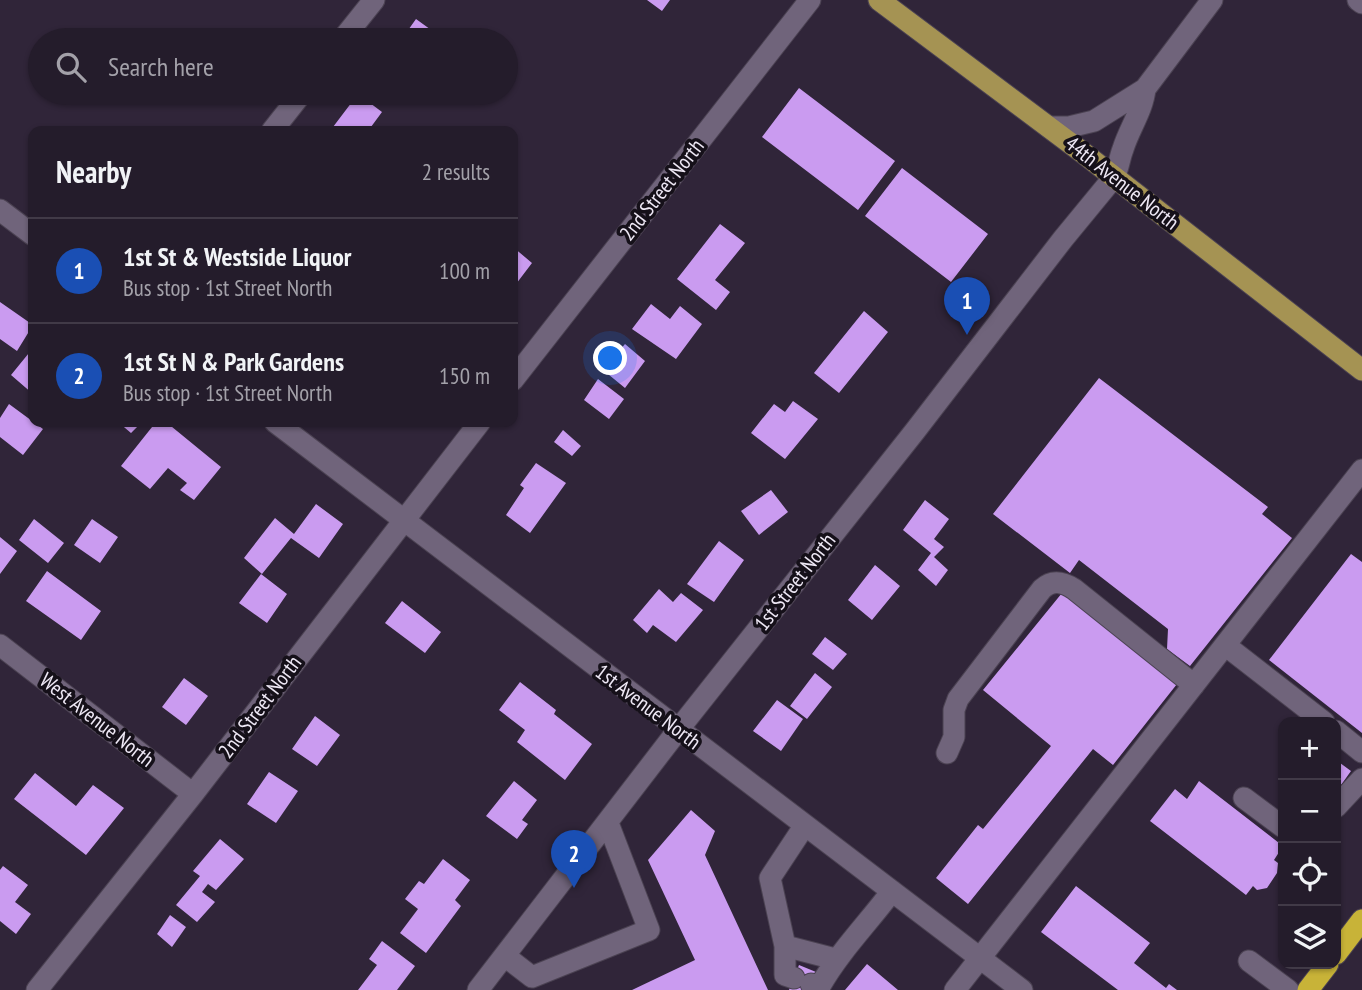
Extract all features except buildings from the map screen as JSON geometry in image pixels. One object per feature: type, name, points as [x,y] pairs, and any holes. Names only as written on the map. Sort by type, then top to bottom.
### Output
[{"type":"highway","points":[[1341,947],[1362,920]]},
{"type":"highway","points":[[1308,990],[1324,969]]},
{"type":"main road","name":"44th Avenue North","points":[[879,0],[1049,127],[1362,370]]},
{"type":"street","points":[[352,28],[374,0]]},
{"type":"street","name":"2nd Street North","points":[[518,374],[810,0]]},
{"type":"street","points":[[1049,127],[1069,127],[1094,121],[1146,89],[1212,0]]},
{"type":"street","points":[[1114,177],[1146,89]]},
{"type":"street","points":[[276,126],[293,105]]},
{"type":"street","name":"1st Street North","points":[[478,990],[678,730],[1114,177]]},
{"type":"street","points":[[0,209],[28,231]]},
{"type":"street","name":"1st Avenue North","points":[[281,427],[1022,990]]},
{"type":"street","name":"2nd Street North","points":[[37,990],[193,794],[476,427]]},
{"type":"street","points":[[955,990],[1362,470]]},
{"type":"street","points":[[947,753],[954,737],[954,710],[958,699],[1042,589],[1051,583],[1065,584],[1074,589],[1194,685]]},
{"type":"street","name":"West Avenue North","points":[[0,645],[193,794]]},
{"type":"street","points":[[1225,645],[1318,717]]},
{"type":"street","points":[[1341,735],[1362,752]]},
{"type":"street","points":[[1341,802],[1362,779]]},
{"type":"street","points":[[1244,798],[1278,823]]},
{"type":"street","points":[[505,956],[532,977],[649,930],[607,823]]},
{"type":"street","points":[[805,825],[770,878],[785,946],[785,975],[820,986],[835,959],[860,933],[892,891]]},
{"type":"street","points":[[785,946],[835,959]]},
{"type":"street","points":[[1249,961],[1288,990]]},
{"type":"place","name":"1st St & Westside Liquor","points":[[967,335]]},
{"type":"place","name":"1st St N & Park Gardens","points":[[574,888]]}]
